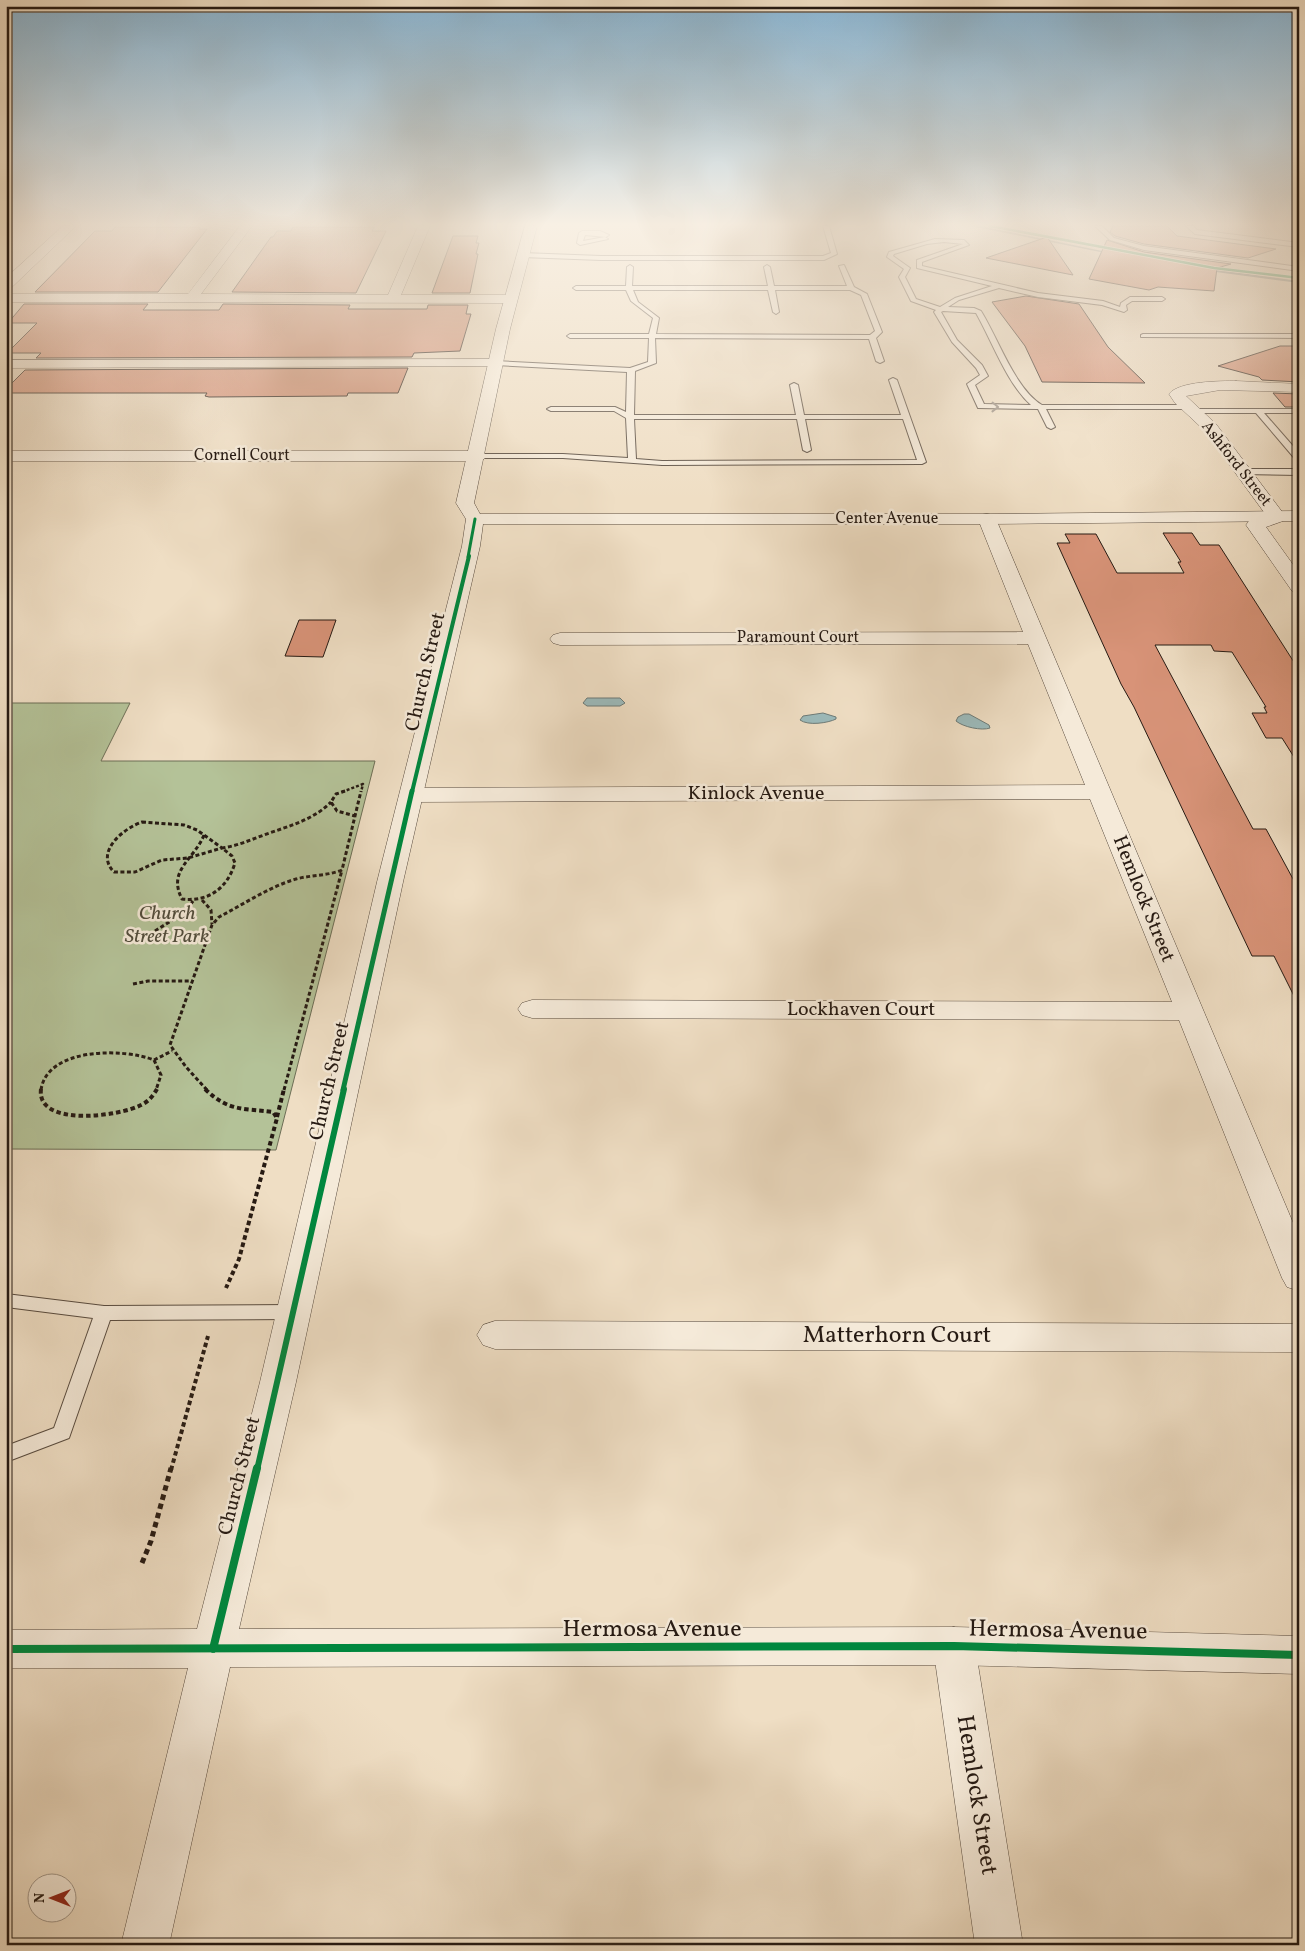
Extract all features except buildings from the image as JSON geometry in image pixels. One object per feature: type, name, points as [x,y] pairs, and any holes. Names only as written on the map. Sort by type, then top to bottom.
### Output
[{"type":"street","name":"Church Street","points":[[145,1945],[213,1649],[294,1312],[388,891],[413,795],[471,546],[475,519],[465,503],[478,456],[495,363],[506,317]]},
{"type":"street","points":[[6,364],[495,363]]},
{"type":"street","name":"Ashford Street","points":[[1299,388],[1221,386],[1190,388],[1177,394],[1180,400],[1210,427],[1277,516],[1255,525],[1299,586]]},
{"type":"street","name":"Cornell Court","points":[[6,456],[478,456]]},
{"type":"street","name":"Center Avenue","points":[[475,519],[987,519],[1299,516]]},
{"type":"street","name":"Hemlock Street","points":[[987,519],[1299,1278]]},
{"type":"street","name":"Paramount Court","points":[[560,639],[1037,638]]},
{"type":"street","name":"Kinlock Avenue","points":[[413,795],[1099,792]]},
{"type":"street","name":"Lockhaven Court","points":[[532,1009],[1189,1011]]},
{"type":"street","name":"Matterhorn Court","points":[[495,1335],[1299,1338]]},
{"type":"street","name":"Hemlock Street","points":[[954,1646],[999,1945]]},
{"type":"street","name":"Hermosa Avenue","points":[[6,1649],[954,1646],[1299,1655]]},
{"type":"lane","points":[[495,363],[632,370],[652,363],[652,338],[655,317]]},
{"type":"lane","points":[[570,336],[652,338],[872,337],[879,332],[873,317]]},
{"type":"lane","points":[[940,317],[954,341],[979,367],[984,376],[971,384],[981,406],[1299,411]]},
{"type":"lane","points":[[982,317],[995,340],[1003,362],[1032,402],[1041,407],[1051,427]]},
{"type":"lane","points":[[1144,336],[1299,336]]},
{"type":"lane","points":[[872,337],[880,360]]},
{"type":"lane","points":[[632,370],[630,416],[632,462]]},
{"type":"lane","points":[[478,456],[563,456],[632,462],[922,462],[893,380]]},
{"type":"lane","points":[[794,386],[807,450]]},
{"type":"lane","points":[[551,409],[615,409],[630,416],[907,417]]},
{"type":"lane","points":[[1258,411],[1299,458]]},
{"type":"lane","points":[[1244,472],[1299,472]]},
{"type":"lane","points":[[6,1300],[104,1313],[294,1312]]},
{"type":"lane","points":[[6,1454],[62,1433],[104,1313]]},
{"type":"path","points":[[142,1563],[151,1541],[215,1312],[239,1259],[363,784],[336,794],[324,810],[302,822],[263,835],[241,845],[222,848],[188,858],[162,860],[135,872],[114,872],[110,868],[109,851],[116,836],[132,825],[142,822],[172,823],[195,828],[204,835],[211,842],[222,848],[233,857],[235,863],[231,872],[215,894],[202,900],[182,899],[177,893],[176,884],[188,858],[197,851],[204,835]]},
{"type":"path","points":[[331,802],[340,813],[355,816]]},
{"type":"path","points":[[212,925],[219,917],[278,886],[342,870]]},
{"type":"path","points":[[174,874],[179,874]]},
{"type":"path","points":[[155,931],[185,912],[194,900]]},
{"type":"path","points":[[202,900],[207,903],[213,912],[212,925],[170,1045],[172,1051],[221,1103],[236,1108],[273,1112],[277,1118]]},
{"type":"path","points":[[133,984],[148,981],[193,981]]},
{"type":"path","points":[[154,1060],[161,1070],[157,1091],[144,1103],[124,1112],[113,1114],[58,1113],[50,1110],[40,1098],[40,1090],[48,1074],[65,1061],[76,1056],[139,1055],[154,1060],[172,1051]]},
{"type":"green space","name":"Church Street Park","points":[[6,703],[130,703],[101,761],[375,761],[276,1150],[6,1149]]},
{"type":"water","points":[[587,698],[620,698],[625,703],[620,706],[587,706],[583,703]]},
{"type":"water","points":[[823,713],[836,717],[836,719],[818,723],[808,723],[800,720],[803,716]]},
{"type":"water","points":[[969,714],[989,725],[990,728],[973,728],[956,721],[958,717]]},
{"type":"cycle path","points":[[213,1649],[278,1382],[390,882],[471,546],[475,519]]},
{"type":"cycle path","points":[[6,1649],[954,1646],[1299,1655]]}]
